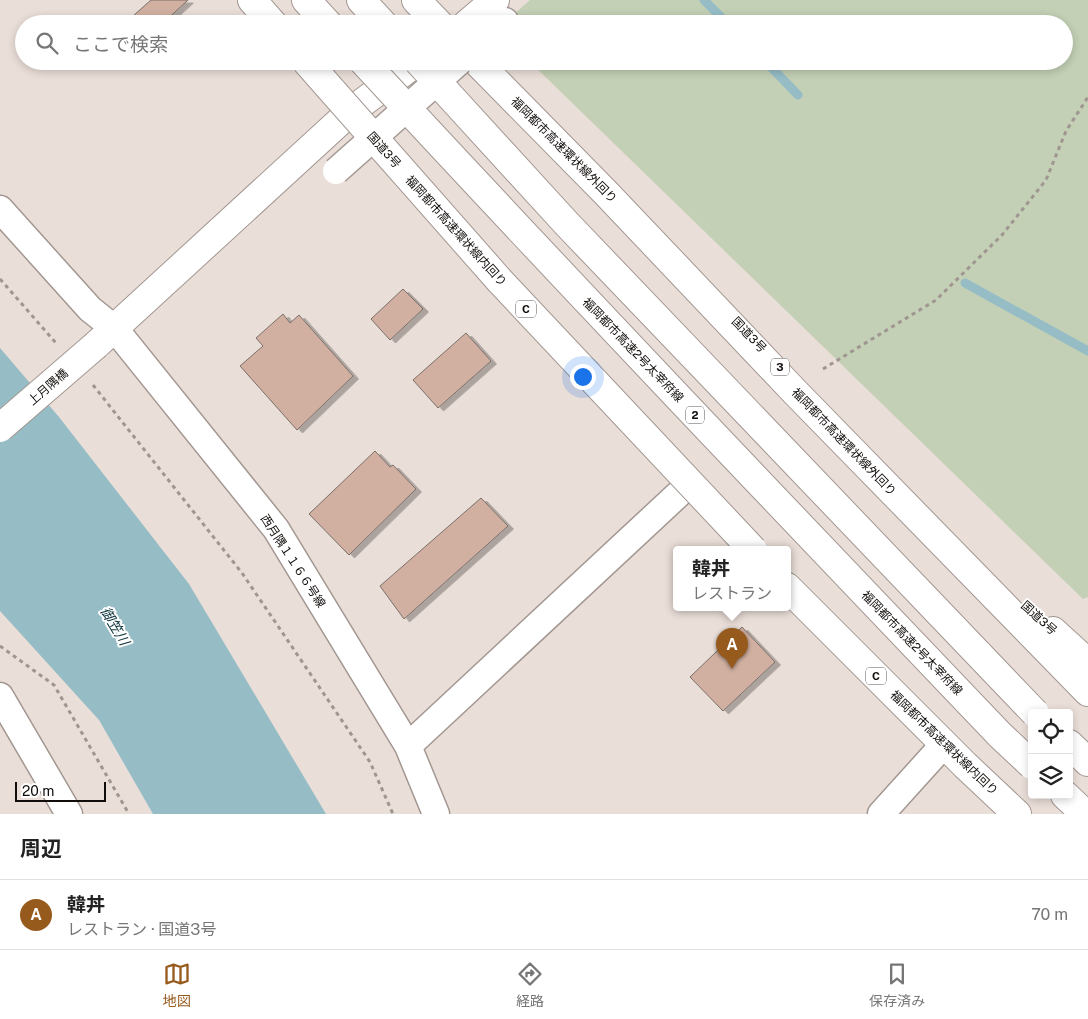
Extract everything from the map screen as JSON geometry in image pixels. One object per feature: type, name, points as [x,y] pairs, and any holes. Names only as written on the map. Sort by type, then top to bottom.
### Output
[{"type":"main road","points":[[252,0],[265,15]]},
{"type":"main road","points":[[306,0],[320,15]]},
{"type":"main road","points":[[362,0],[375,15]]},
{"type":"main road","points":[[416,0],[430,15]]},
{"type":"main road","points":[[423,0],[437,15]]},
{"type":"main road","name":"国道3号","points":[[314,70],[685,488],[741,546]]},
{"type":"main road","name":"福岡都市高速環状線内回り","points":[[314,70],[500,282],[749,546]]},
{"type":"main road","name":"福岡都市高速2号太宰府線","points":[[371,70],[716,438],[1000,735],[1028,760]]},
{"type":"main road","name":"上月隅橋","points":[[0,428],[106,337],[350,112],[406,70]]},
{"type":"main road","points":[[426,70],[588,246],[1032,709]]},
{"type":"main road","name":"福岡都市高速環状線外回り","points":[[485,70],[606,193],[795,392],[1088,692]]},
{"type":"main road","name":"国道3号","points":[[492,70],[922,512],[1088,662]]},
{"type":"main road","name":"福岡都市高速環状線内回り","points":[[791,591],[965,765],[1017,814]]},
{"type":"main road","points":[[791,599],[937,752],[1009,814]]},
{"type":"main road","points":[[1073,748],[1088,762]]},
{"type":"main road","points":[[1069,799],[1085,814]]},
{"type":"street","points":[[336,171],[450,70]]},
{"type":"street","name":"西月隅１１６６号線","points":[[0,210],[90,309],[106,337],[276,529],[408,746],[436,814]]},
{"type":"street","points":[[408,746],[685,488]]},
{"type":"street","points":[[0,696],[69,814]]},
{"type":"street","points":[[881,814],[937,752]]},
{"type":"path","points":[[823,369],[936,300],[1002,236],[1046,180],[1066,131],[1088,97]]},
{"type":"path","points":[[0,279],[56,344]]},
{"type":"path","points":[[88,379],[242,573],[370,762],[393,814]]},
{"type":"path","points":[[0,646],[54,685],[129,814]]},
{"type":"green space","points":[[530,0],[1088,0],[1088,597],[1083,599],[538,70],[1073,70],[1073,15],[513,15]]},
{"type":"water","name":"御笠川","points":[[0,348],[59,417],[189,584],[326,814],[153,814],[99,720],[0,611]]},
{"type":"building","points":[[151,0],[188,0],[172,15],[134,15]]},
{"type":"building","points":[[403,289],[423,309],[390,340],[371,319]]},
{"type":"building","points":[[283,314],[290,323],[299,315],[353,376],[297,430],[240,366],[263,346],[256,338]]},
{"type":"building","points":[[466,333],[491,361],[438,408],[413,380]]},
{"type":"building","points":[[375,451],[390,467],[393,465],[416,489],[349,555],[309,514]]},
{"type":"building","points":[[481,498],[508,526],[404,619],[380,586]]},
{"type":"building","points":[[742,627],[775,662],[723,711],[690,677]]},
{"type":"waterway","points":[[704,0],[719,15]]},
{"type":"waterway","points":[[774,70],[798,95]]},
{"type":"waterway","points":[[965,283],[1088,351]]},
{"type":"place","name":"韓丼","points":[[732,669]]}]
